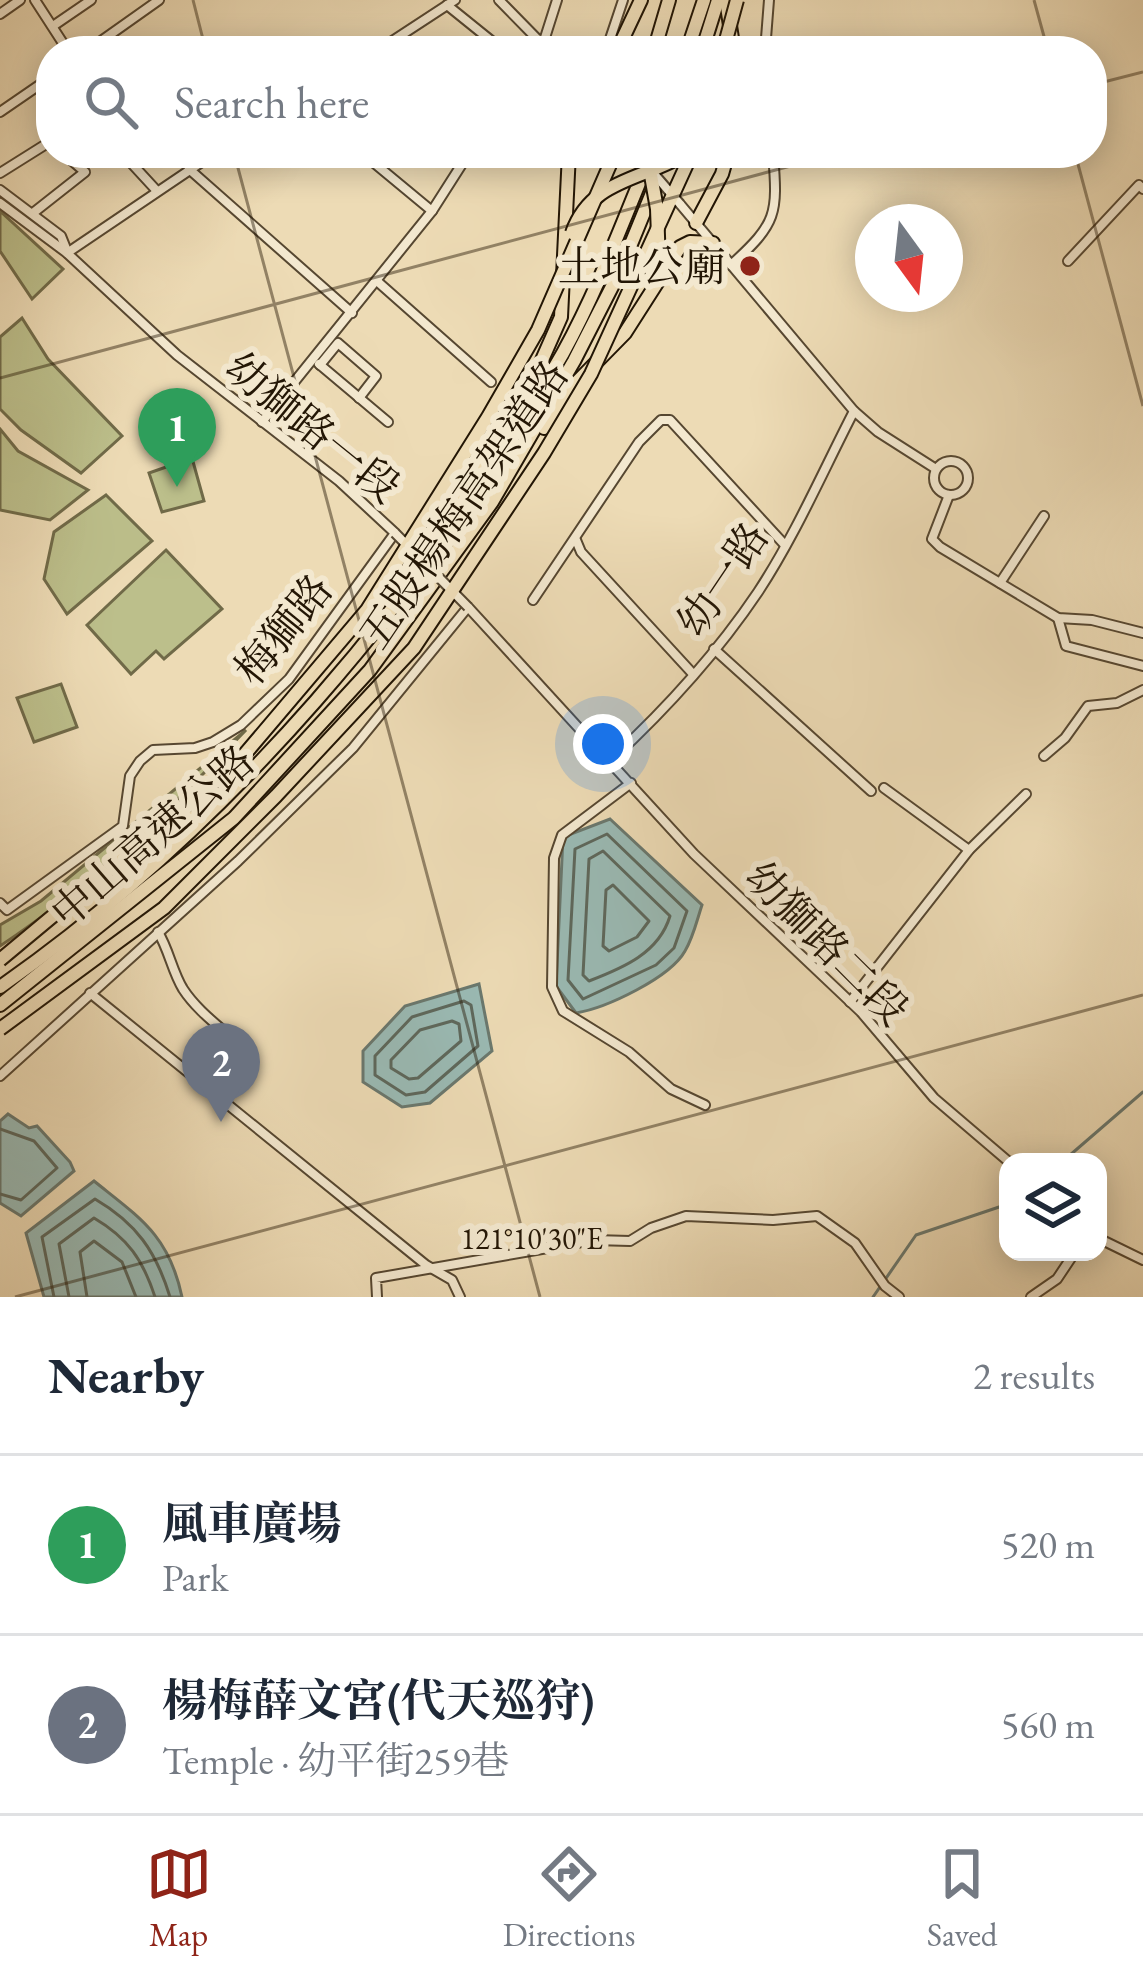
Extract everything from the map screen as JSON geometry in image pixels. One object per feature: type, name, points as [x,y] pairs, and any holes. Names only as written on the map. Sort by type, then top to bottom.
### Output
[{"type":"highway","points":[[625,36],[640,0]]},
{"type":"highway","points":[[658,36],[669,0]]},
{"type":"highway","points":[[691,36],[704,0]]},
{"type":"highway","points":[[708,36],[722,0]]},
{"type":"highway","points":[[722,0],[730,36]]},
{"type":"highway","points":[[728,36],[737,0]]},
{"type":"highway","points":[[632,22],[633,36]]},
{"type":"highway","points":[[487,478],[557,328],[566,288],[569,168]]},
{"type":"highway","name":"五股楊梅高架道路","points":[[0,960],[239,761],[367,610],[538,330],[608,168]]},
{"type":"highway","name":"中山高速公路","points":[[0,987],[56,948],[224,800],[358,654],[487,478],[565,350],[610,255],[643,168]]},
{"type":"highway","points":[[566,251],[593,197],[618,181],[656,168]]},
{"type":"highway","name":"中山高速公路","points":[[0,1005],[234,818],[370,670],[492,502],[620,272],[662,168]]},
{"type":"highway","name":"五股楊梅高架道路","points":[[0,1029],[164,908],[414,648],[591,374],[683,168]]},
{"type":"highway","points":[[696,223],[724,168]]},
{"type":"highway","points":[[651,170],[659,262],[651,293]]},
{"type":"highway","points":[[492,502],[573,386],[625,333],[680,247],[690,242],[713,243]]},
{"type":"street","points":[[0,14],[20,0]]},
{"type":"street","points":[[35,0],[59,36]]},
{"type":"street","points":[[53,26],[91,0]]},
{"type":"street","points":[[107,36],[159,0]]},
{"type":"street","points":[[499,0],[535,36]]},
{"type":"street","points":[[547,36],[557,0]]},
{"type":"street","points":[[611,36],[623,0]]},
{"type":"street","points":[[766,36],[769,0]]},
{"type":"street","points":[[400,36],[451,3],[488,36]]},
{"type":"street","points":[[0,112],[36,91]]},
{"type":"street","points":[[0,173],[36,151]]},
{"type":"street","points":[[33,213],[85,172],[80,168]]},
{"type":"street","points":[[136,168],[157,190]]},
{"type":"street","points":[[380,168],[432,211]]},
{"type":"street","points":[[317,362],[459,168]]},
{"type":"street","points":[[731,265],[771,224],[774,168]]},
{"type":"street","points":[[67,253],[189,169],[352,313]]},
{"type":"street","points":[[651,170],[854,411],[936,469]]},
{"type":"street","points":[[1068,261],[1141,187]]},
{"type":"street","name":"幼獅路一段","points":[[0,190],[61,236],[67,253]]},
{"type":"street","name":"幼獅路一段","points":[[0,203],[67,253],[177,355],[339,481],[468,607],[610,760]]},
{"type":"street","points":[[378,282],[491,382]]},
{"type":"street","points":[[262,422],[338,343],[376,376],[359,398]]},
{"type":"street","points":[[317,362],[388,422]]},
{"type":"street","name":"幼一路","points":[[610,760],[693,674],[759,591],[854,411]]},
{"type":"street","points":[[533,600],[639,442],[662,420],[670,420],[784,544]]},
{"type":"street","points":[[956,461],[967,470],[967,485],[949,495],[937,488],[936,469],[956,461]]},
{"type":"street","points":[[949,495],[932,539],[1058,618],[1091,620],[1143,633]]},
{"type":"street","points":[[1000,584],[1044,516]]},
{"type":"street","name":"梅獅路","points":[[0,903],[7,910],[123,826],[130,776],[153,750],[195,748],[241,725],[289,679],[394,533]]},
{"type":"street","points":[[576,540],[581,552],[693,674]]},
{"type":"street","points":[[0,1076],[238,861],[353,748],[468,607]]},
{"type":"street","points":[[1058,618],[1066,646],[1143,666]]},
{"type":"street","points":[[714,649],[871,791]]},
{"type":"street","points":[[1044,755],[1065,738],[1088,706],[1118,703],[1143,690]]},
{"type":"street","name":"幼獅路二段","points":[[610,760],[753,913],[850,1002],[934,1098],[999,1153]]},
{"type":"street","points":[[631,783],[562,835],[554,858],[552,987],[563,1011],[629,1052],[671,1089],[705,1105]]},
{"type":"street","points":[[884,788],[969,850]]},
{"type":"street","points":[[850,1002],[969,850],[1026,794]]},
{"type":"street","points":[[158,932],[170,951],[180,985],[234,1040]]},
{"type":"street","points":[[90,993],[426,1265],[452,1280],[460,1297]]},
{"type":"street","points":[[376,1297],[376,1278],[594,1240],[630,1241],[686,1216],[772,1220],[817,1216],[855,1243],[899,1297]]},
{"type":"street","points":[[1107,1243],[1143,1261]]},
{"type":"street","points":[[1030,1297],[1057,1280],[1069,1261]]},
{"type":"green space","points":[[0,211],[63,269],[32,299],[0,251]]},
{"type":"green space","points":[[22,318],[48,359],[122,436],[81,473],[0,409],[0,337]]},
{"type":"green space","points":[[0,429],[18,451],[88,490],[50,520],[0,510]]},
{"type":"green space","points":[[192,458],[204,501],[162,512],[149,473]]},
{"type":"green space","points":[[106,495],[152,541],[67,614],[44,579],[54,532]]},
{"type":"green space","points":[[166,550],[222,609],[164,659],[156,651],[131,674],[87,625]]},
{"type":"green space","points":[[61,684],[77,727],[34,742],[17,698]]},
{"type":"green space","points":[[246,730],[129,845],[0,946],[0,925],[41,901]]},
{"type":"water","points":[[610,819],[702,905],[688,946],[666,971],[620,998],[576,1013],[556,986],[563,837]]},
{"type":"water","points":[[479,984],[492,1051],[430,1103],[402,1107],[363,1082],[363,1051],[405,1006]]},
{"type":"water","points":[[8,1114],[29,1128],[37,1126],[74,1171],[21,1216],[0,1203],[0,1121]]},
{"type":"water","points":[[94,1181],[161,1243],[182,1297],[44,1297],[26,1233]]},
{"type":"waterway","points":[[1072,1153],[1143,1092]]},
{"type":"waterway","points":[[873,1297],[916,1235],[999,1207]]},
{"type":"place","name":"土地公廟","points":[[750,266]]},
{"type":"place","name":"風車廣場","points":[[177,487]]},
{"type":"place","name":"楊梅薛文宮(代天巡狩)","points":[[221,1122]]}]
